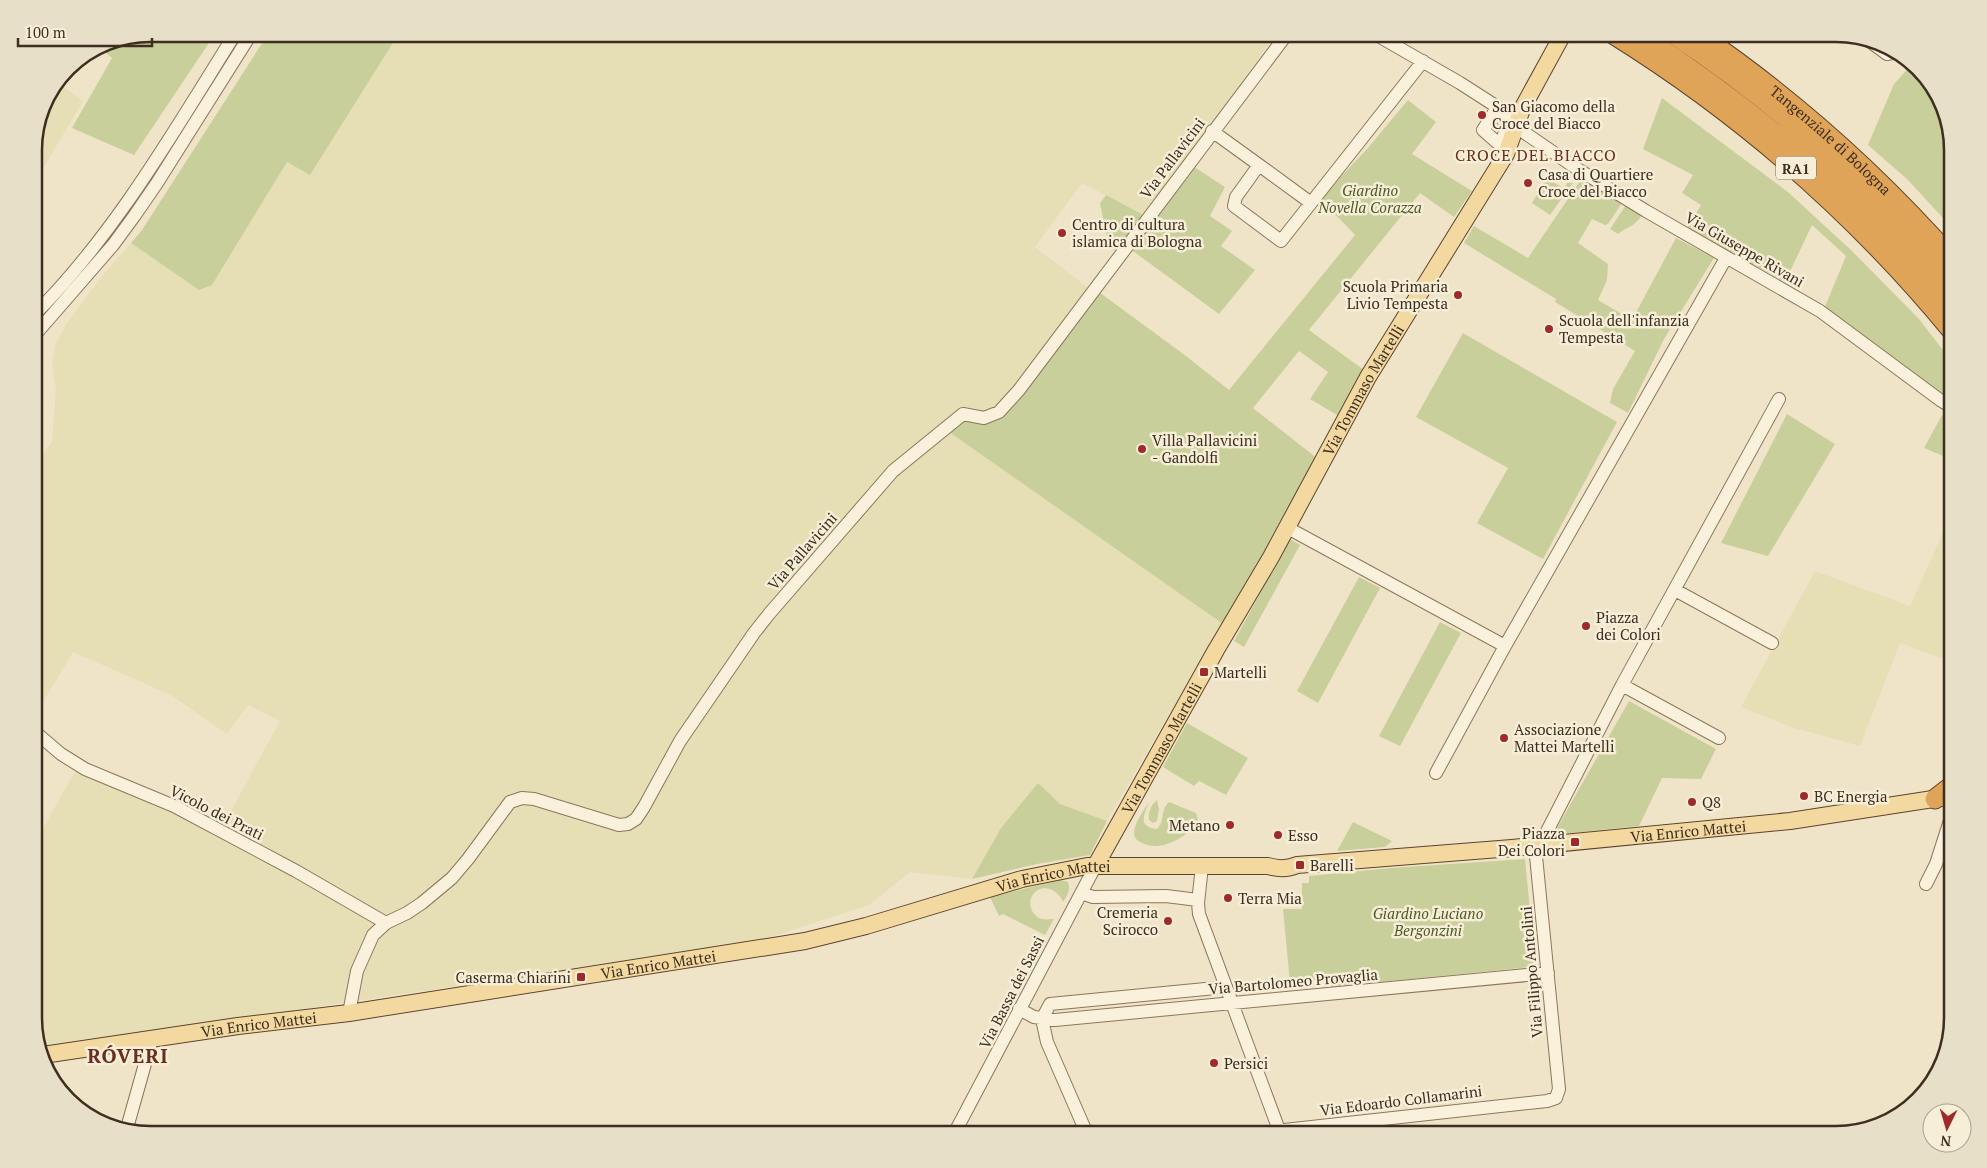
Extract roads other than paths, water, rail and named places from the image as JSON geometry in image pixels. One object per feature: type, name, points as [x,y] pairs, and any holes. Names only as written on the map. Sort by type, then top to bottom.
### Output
[{"type":"highway","name":"RA1","points":[[1625,42],[1705,95],[1794,166],[1888,256],[1944,324]]},
{"type":"highway","points":[[1651,42],[1714,85],[1797,150],[1880,228],[1944,298]]},
{"type":"highway","points":[[1685,42],[1728,72],[1809,136],[1902,224],[1944,272]]},
{"type":"highway","name":"Tangenziale di Bologna","points":[[1709,42],[1759,78],[1818,126],[1887,189],[1944,250]]},
{"type":"main road","name":"Via Tommaso Martelli","points":[[1096,865],[1368,378],[1506,154],[1522,109],[1559,42]]},
{"type":"main road","name":"Via Enrico Mattei","points":[[1837,815],[1873,807],[1944,798]]},
{"type":"main road","name":"Via Enrico Mattei","points":[[49,1054],[349,1013],[805,941],[866,926],[1022,879],[1096,865],[1268,866],[1291,868],[1297,865],[1705,830],[1837,815],[1874,814],[1944,805]]},
{"type":"street","name":"Via Pallavicini","points":[[349,1013],[357,971],[372,935],[386,923],[422,903],[452,878],[510,802],[522,798],[534,798],[619,825],[628,824],[636,819],[680,741],[754,632],[893,471],[963,414],[984,418],[999,412],[1019,390],[1281,42]]},
{"type":"street","name":"Via Giuseppe Rivani","points":[[1390,42],[1502,110],[1516,125],[1579,170],[1726,258],[1820,311],[1944,402]]},
{"type":"street","points":[[43,305],[86,256],[125,207],[146,177],[229,43]]},
{"type":"street","points":[[43,326],[113,245],[158,183],[245,43]]},
{"type":"street","points":[[1259,164],[1236,197],[1234,206],[1281,241],[1423,61]]},
{"type":"street","points":[[1212,131],[1311,203]]},
{"type":"street","points":[[1436,773],[1505,646],[1726,258]]},
{"type":"street","points":[[1538,845],[1622,685],[1779,399]]},
{"type":"street","points":[[1286,527],[1505,646]]},
{"type":"street","points":[[1675,590],[1772,643]]},
{"type":"street","points":[[1622,685],[1719,738]]},
{"type":"street","name":"Vicolo dei Prati","points":[[43,739],[61,754],[85,769],[174,806],[296,871],[386,923]]},
{"type":"street","points":[[1926,884],[1936,864],[1944,839]]},
{"type":"street","name":"Via Filippo Antolini","points":[[1538,845],[1558,1096]]},
{"type":"street","name":"Via Bassa dei Sassi","points":[[958,1126],[1096,865]]},
{"type":"street","points":[[1202,866],[1198,900],[1199,914],[1278,1126]]},
{"type":"street","name":"Via Enrico Mattei","points":[[1081,893],[1093,897],[1155,896],[1198,900]]},
{"type":"street","name":"Via Bartolomeo Provaglia","points":[[1019,1010],[1042,1019],[1055,1020],[1548,973]]},
{"type":"street","name":"Via Bartolomeo Provaglia","points":[[1042,1019],[1050,1004],[1226,987]]},
{"type":"street","points":[[1042,1019],[1051,1052],[1083,1126]]},
{"type":"street","points":[[128,1123],[152,1039]]},
{"type":"street","name":"Via Edoardo Collamarini","points":[[1316,1126],[1547,1101],[1558,1096]]},
{"type":"place","name":"San Giacomo della Croce del Biacco","points":[[1482,115]]},
{"type":"place","name":"Casa di Quartiere Croce del Biacco","points":[[1528,183]]},
{"type":"place","name":"Centro di cultura islamica di Bologna","points":[[1062,233]]},
{"type":"place","name":"Scuola Primaria Livio Tempesta","points":[[1458,295]]},
{"type":"place","name":"Scuola dell'infanzia Tempesta","points":[[1549,329]]},
{"type":"place","name":"Villa Pallavicini - Gandolfi","points":[[1142,449]]},
{"type":"place","name":"Piazza dei Colori","points":[[1586,626]]},
{"type":"place","name":"Martelli","points":[[1204,672]]},
{"type":"place","name":"Associazione Mattei Martelli","points":[[1504,738]]},
{"type":"place","name":"BC Energia","points":[[1804,796]]},
{"type":"place","name":"Q8","points":[[1692,802]]},
{"type":"place","name":"Metano","points":[[1230,825]]},
{"type":"place","name":"Esso","points":[[1278,835]]},
{"type":"place","name":"Piazza Dei Colori","points":[[1575,842]]},
{"type":"place","name":"Barelli","points":[[1300,865]]},
{"type":"place","name":"Terra Mia","points":[[1228,898]]},
{"type":"place","name":"Cremeria Scirocco","points":[[1168,921]]},
{"type":"place","name":"Caserma Chiarini","points":[[581,977]]},
{"type":"place","name":"Persici","points":[[1214,1063]]},
{"type":"district","name":"CROCE DEL BIACCO","points":[[1536,155]]},
{"type":"district","name":"RÓVERI","points":[[128,1055]]},
{"type":"park label","name":"Giardino Novella Corazza","points":[[1370,198]]},
{"type":"park label","name":"Giardino Luciano Bergonzini","points":[[1428,922]]}]
